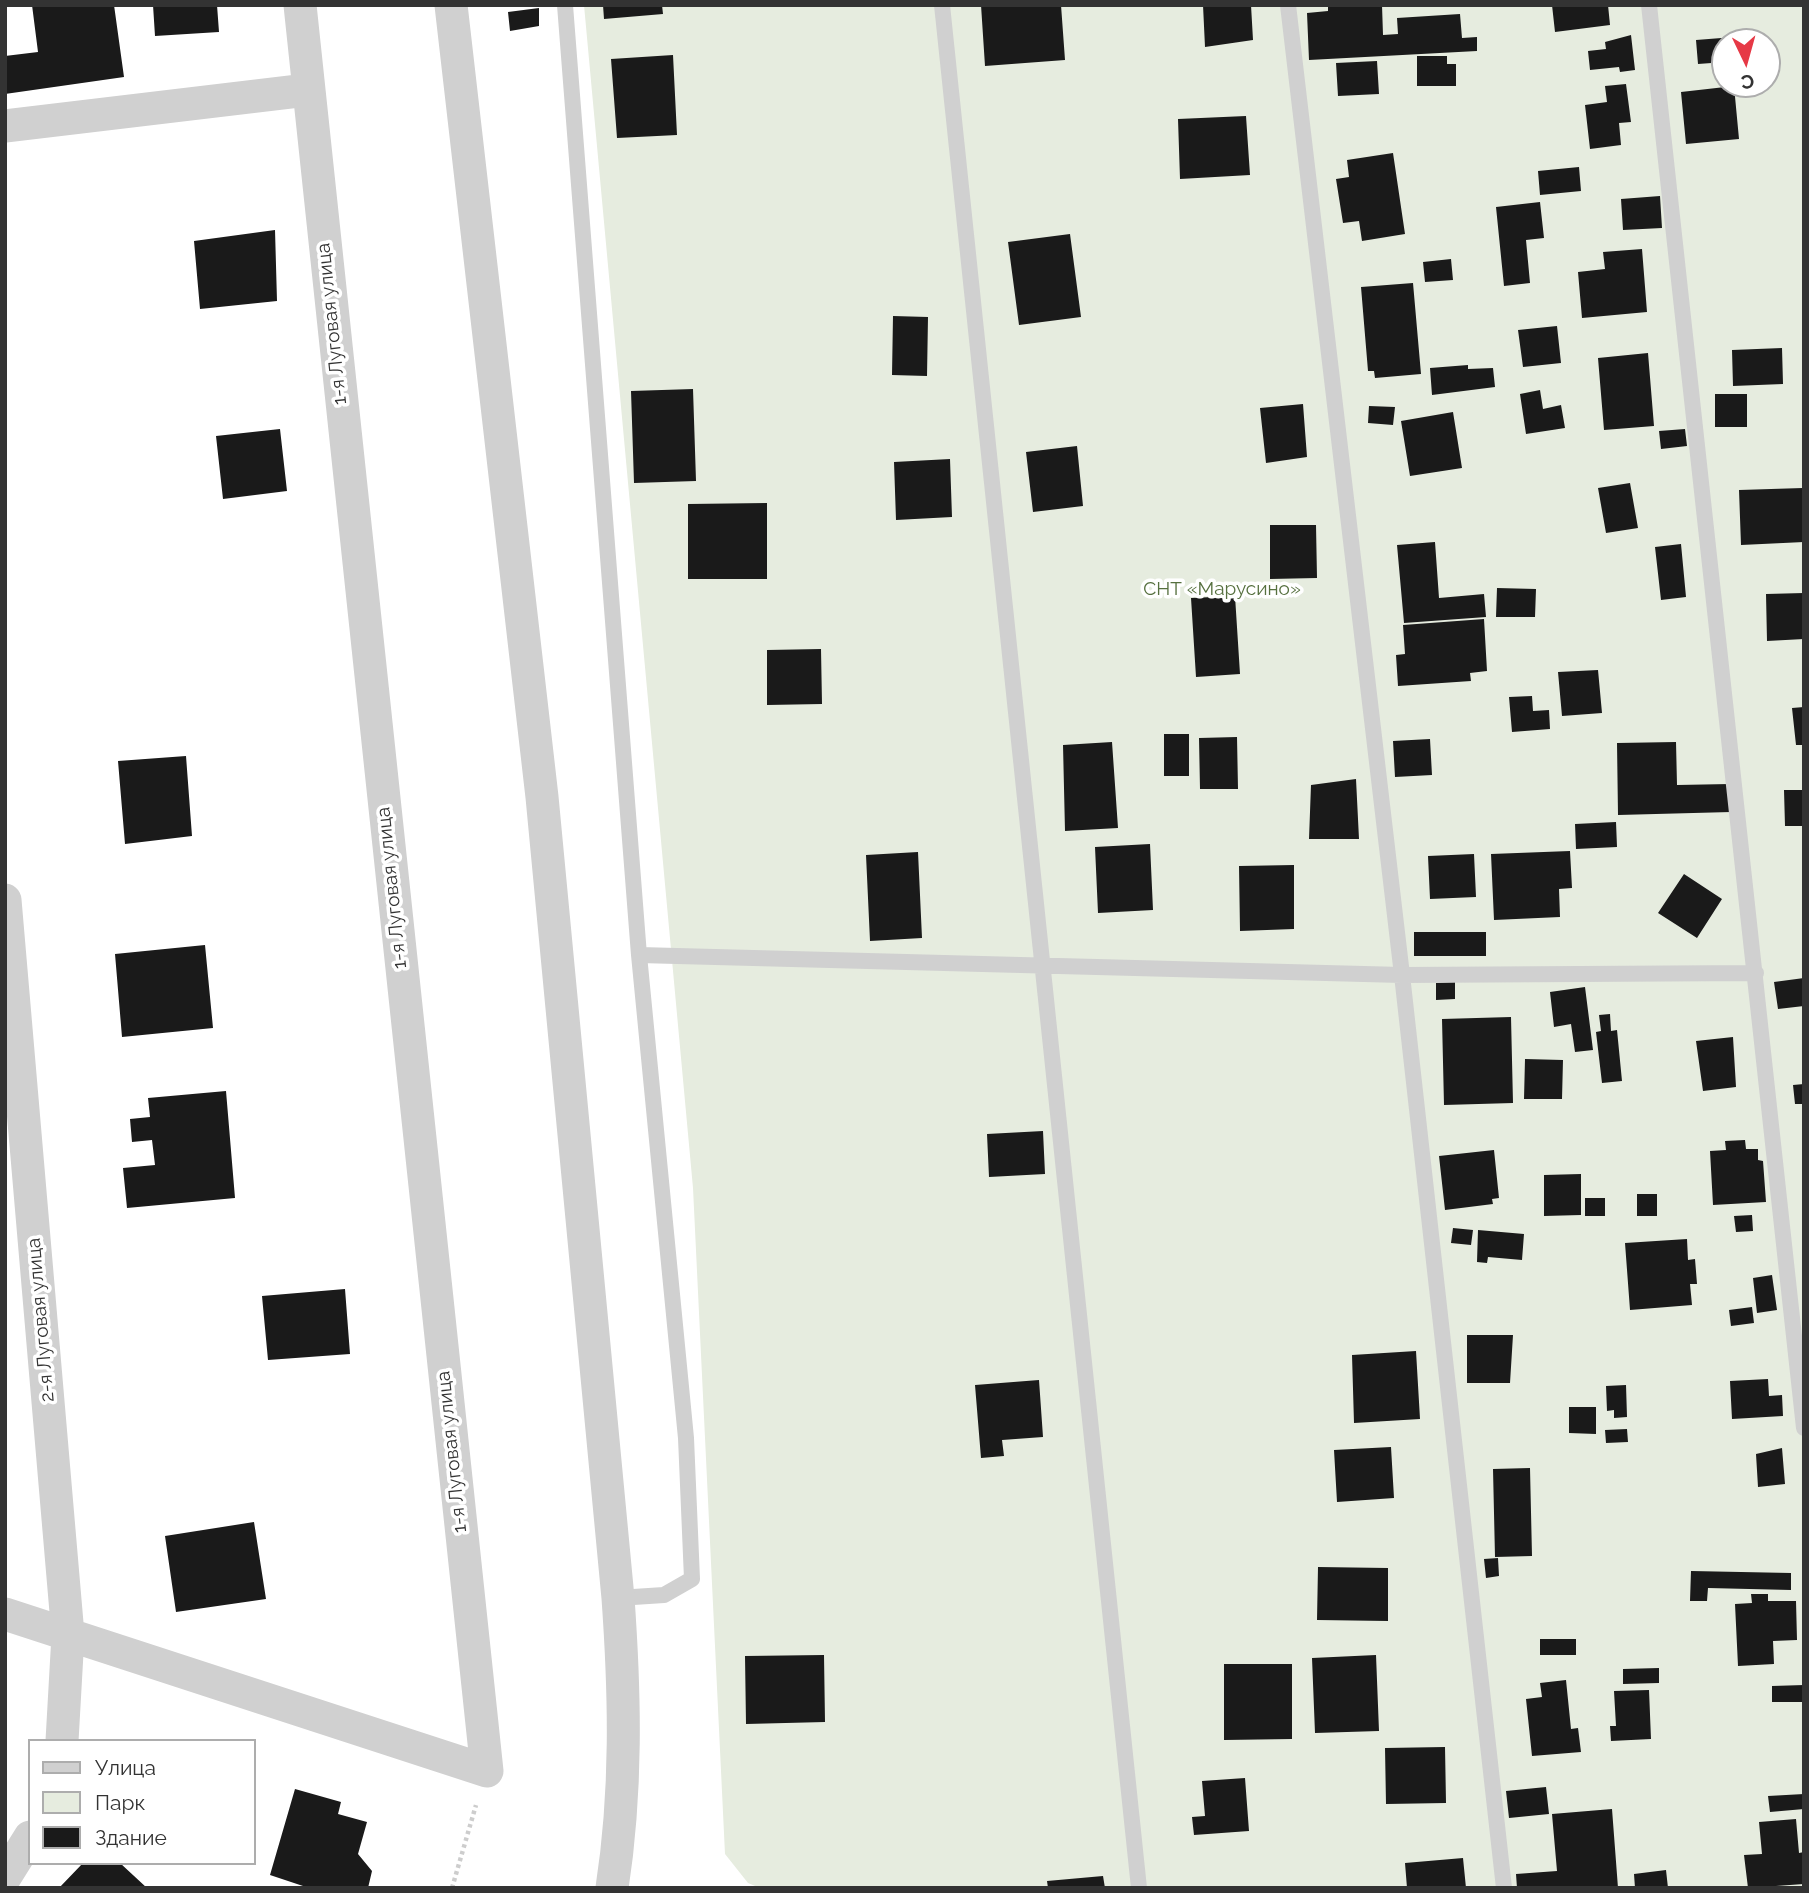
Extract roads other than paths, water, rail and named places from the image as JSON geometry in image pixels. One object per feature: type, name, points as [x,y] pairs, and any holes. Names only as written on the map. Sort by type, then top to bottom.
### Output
[{"type":"street","name":"1-я Луговая улица","points":[[68,1635],[486,1771],[300,5]]},
{"type":"street","points":[[451,5],[542,797],[618,1598],[625,1713],[620,1831],[612,1887]]},
{"type":"street","points":[[5,126],[307,90]]},
{"type":"street","name":"2-я Луговая улица","points":[[5,900],[68,1635],[62,1739]]},
{"type":"street","points":[[5,1614],[68,1635]]},
{"type":"street","points":[[5,1877],[28,1840]]},
{"type":"lane","points":[[565,5],[639,955],[686,1438],[692,1579],[664,1595],[618,1598]]},
{"type":"lane","points":[[942,5],[1139,1888]]},
{"type":"lane","points":[[1288,5],[1402,975],[1504,1888]]},
{"type":"lane","points":[[1649,5],[1804,1428]]},
{"type":"lane","points":[[639,955],[1402,975],[1756,973]]},
{"type":"lane","points":[[612,1887],[621,1888]]},
{"type":"park label","name":"СНТ «Марусино»","points":[[1222,589]]}]
